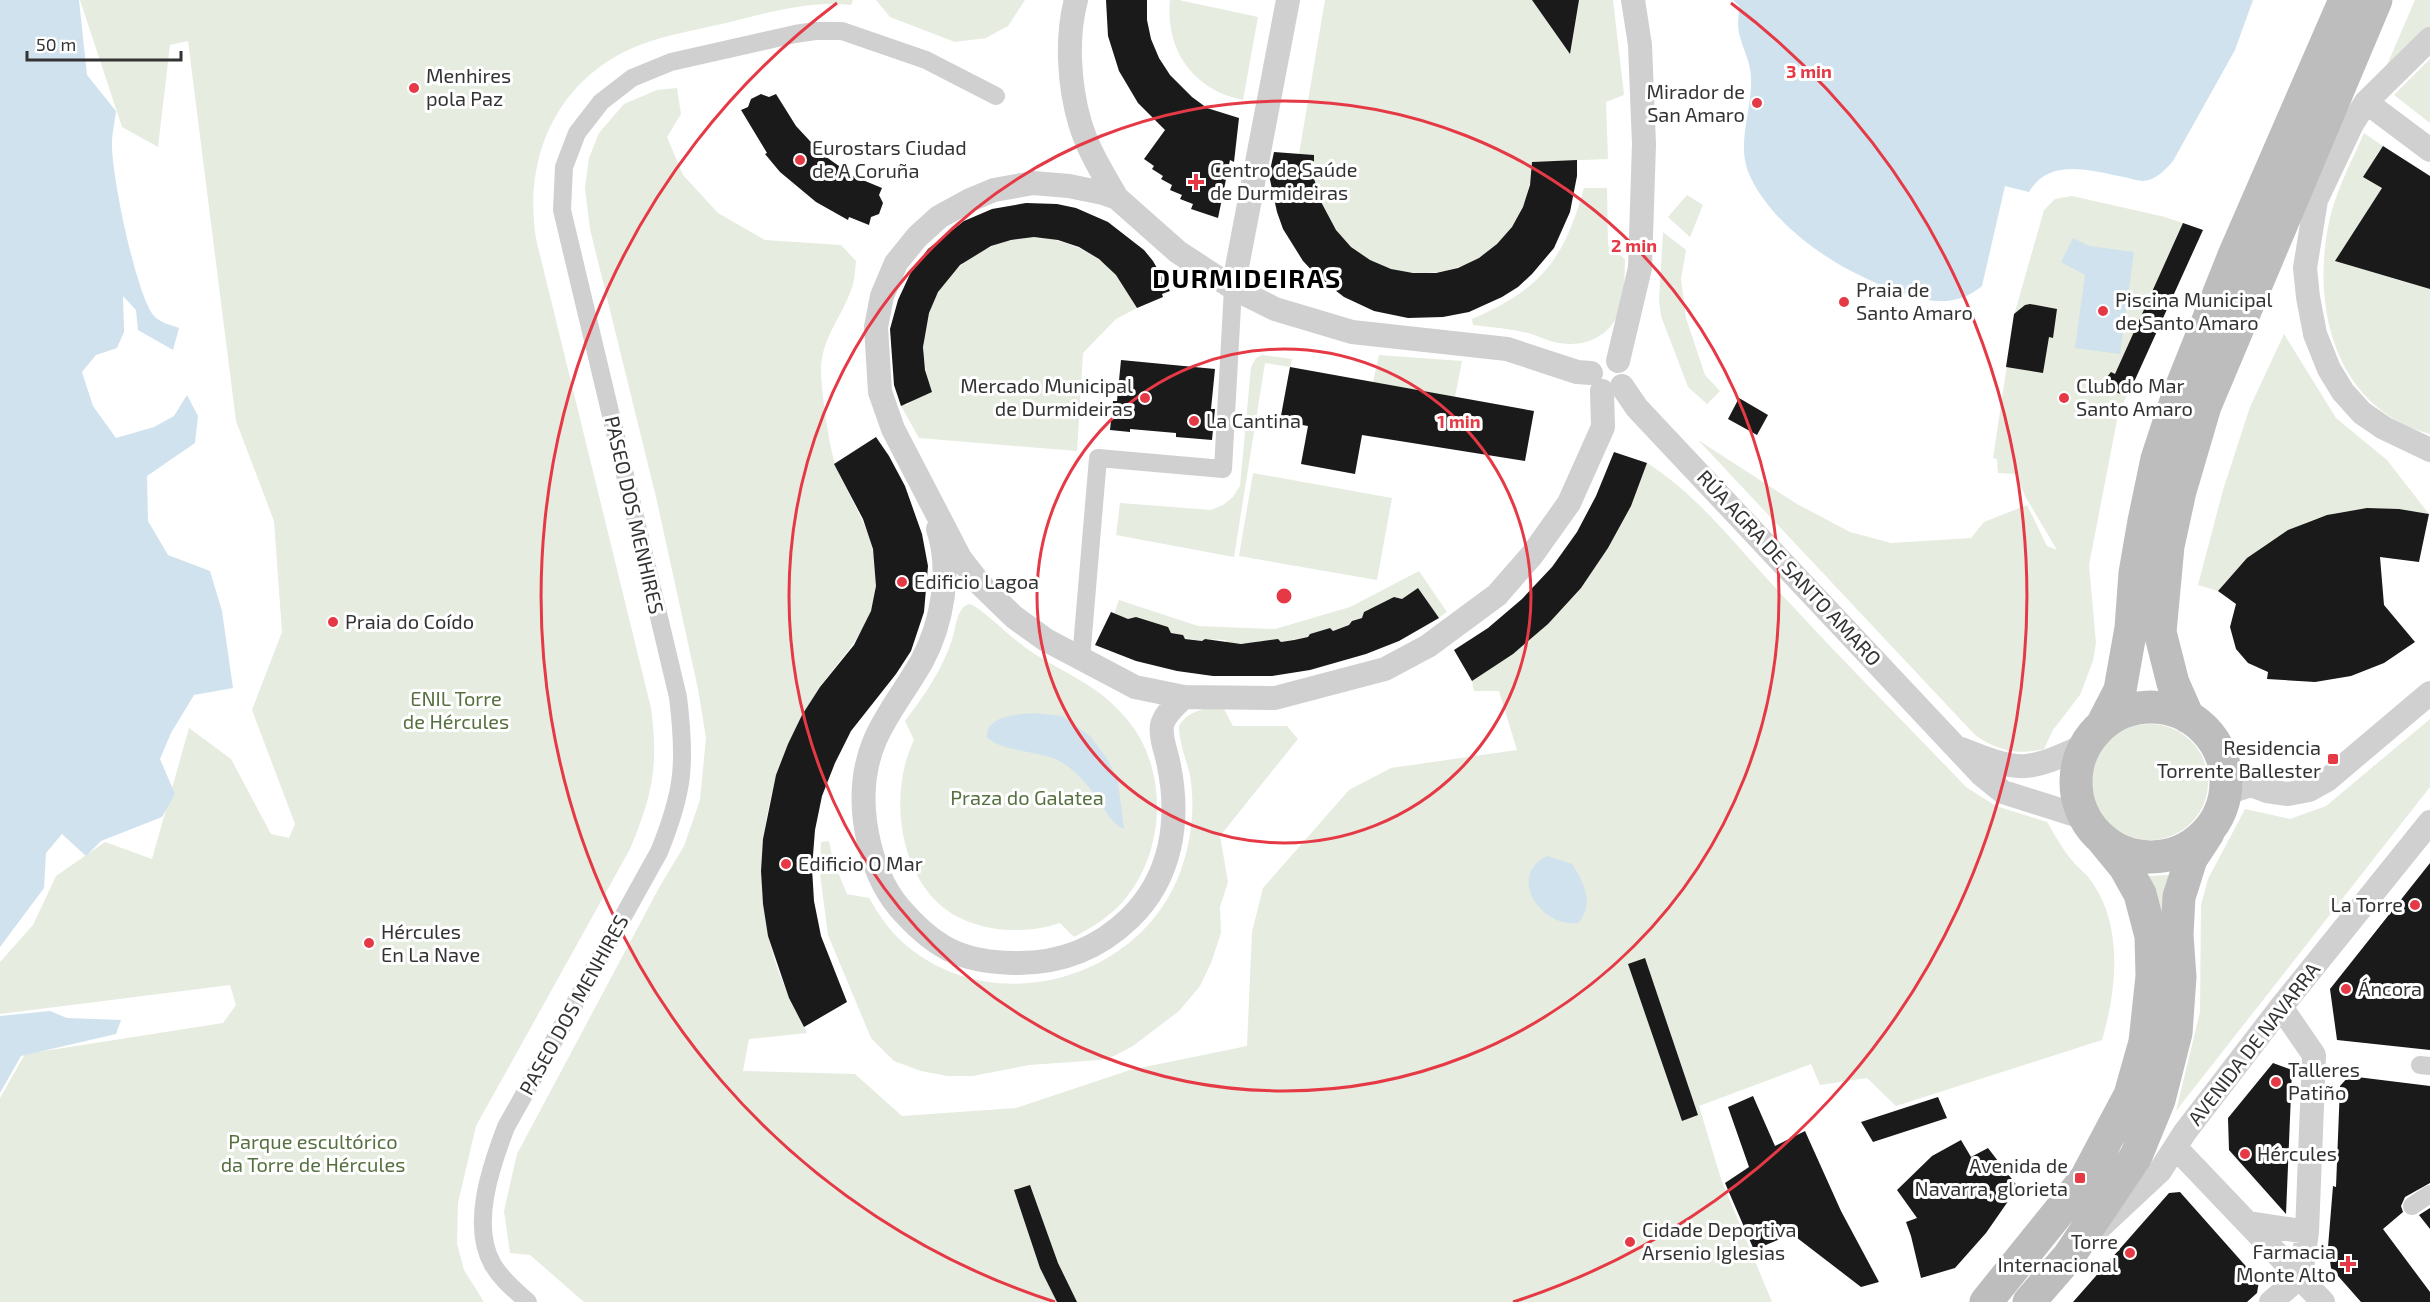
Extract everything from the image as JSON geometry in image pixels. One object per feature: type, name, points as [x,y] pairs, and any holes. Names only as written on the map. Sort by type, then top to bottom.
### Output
[{"type":"main road","points":[[1986,1302],[2086,1178],[2130,1095],[2145,1042],[2152,976],[2151,936],[2140,894],[2125,867],[2093,829],[2077,794],[2077,769],[2120,690],[2131,628],[2135,573],[2144,521],[2157,459],[2177,398],[2235,253],[2345,0]]},
{"type":"main road","points":[[2188,717],[2173,683],[2160,632],[2168,546],[2180,491],[2205,406],[2376,0]]},
{"type":"main road","points":[[2029,1302],[2069,1256],[2136,1156],[2159,1100],[2176,1033],[2180,977],[2177,935],[2179,897],[2191,859],[2220,814],[2226,793],[2226,770],[2219,749],[2206,730],[2188,717],[2167,708],[2143,707],[2121,713],[2094,735]]},
{"type":"main road","points":[[2093,829],[2121,852],[2144,858],[2167,856],[2190,848],[2208,833]]},
{"type":"street","points":[[1076,0],[1071,17],[1072,75],[1080,123],[1096,162],[1117,198],[1178,252],[1233,288],[1275,309],[1352,332],[1507,349],[1577,372],[1605,384]]},
{"type":"street","points":[[1081,659],[1098,458],[1223,469],[1233,288],[1288,0]]},
{"type":"street","points":[[1117,198],[1080,188],[1033,183],[994,190],[939,217],[917,237],[896,263],[882,296],[876,327],[880,392],[893,429],[960,558],[980,584],[1014,617],[1046,640],[1135,687],[1184,697],[1275,698],[1385,669],[1428,646],[1497,595],[1532,555],[1569,503],[1603,427],[1605,384],[1596,363],[1609,358],[1618,361],[1640,268],[1644,144],[1640,45],[1633,0]]},
{"type":"street","name":"PASEO DOS MENHIRES","points":[[528,1302],[502,1279],[492,1263],[485,1244],[483,1225],[485,1202],[496,1152],[512,1117],[659,852],[677,805],[683,774],[683,739],[678,697],[562,210],[564,167],[577,133],[600,102],[632,78],[671,62],[814,31],[842,31],[926,60],[996,96]]},
{"type":"street","points":[[2430,39],[2367,102],[2352,124],[2316,200],[2305,268],[2310,314],[2329,369],[2343,392],[2362,413],[2384,428],[2430,450]]},
{"type":"street","points":[[2367,102],[2430,150]]},
{"type":"street","name":"RÚA AGRA DE SANTO AMARO","points":[[1605,384],[1637,408],[1982,775],[2003,792],[2093,829]]},
{"type":"street","points":[[927,498],[941,537],[944,577],[941,607],[934,635],[922,660],[874,741],[864,781],[863,802],[864,824],[871,853],[883,882],[898,908],[940,946],[962,957],[994,963],[1027,964],[1077,955],[1104,938],[1130,917],[1148,896],[1163,869],[1172,840],[1176,813],[1162,725],[1168,713],[1184,697]]},
{"type":"street","points":[[2226,793],[2251,785],[2267,791],[2288,794],[2309,790],[2327,780],[2430,693]]},
{"type":"street","name":"RÚA AGRA DE SANTO AMARO","points":[[1958,748],[2003,765],[2025,768],[2047,762],[2094,735]]},
{"type":"street","name":"AVENIDA DE NAVARRA","points":[[2069,1256],[2160,1171],[2185,1132],[2281,1007],[2430,822]]},
{"type":"street","points":[[2271,1302],[2301,1276],[2307,1232],[2314,1055],[2281,1007]]},
{"type":"street","points":[[2176,1148],[2301,1276],[2323,1302]]},
{"type":"street","points":[[2412,1206],[2430,1194]]},
{"type":"street","points":[[2249,1223],[2307,1232]]},
{"type":"green space","name":"Parque escultórico da Torre de Hércules","points":[[80,0],[853,0],[851,5],[819,4],[772,12],[637,46],[609,60],[566,100],[552,124],[541,151],[535,179],[533,209],[536,239],[651,708],[654,765],[644,813],[630,849],[476,1126],[458,1203],[457,1244],[464,1270],[484,1302],[0,1302],[0,1098],[25,1054],[223,1023],[236,1005],[230,985],[0,1014],[0,962],[33,925],[56,876],[105,842],[152,859],[189,728],[231,759],[271,834],[289,838],[295,824],[252,710],[282,632],[274,521],[236,421],[188,41],[170,45],[158,147],[122,127]]},
{"type":"green space","points":[[876,0],[1025,0],[1008,26],[986,38],[955,42],[890,17]]},
{"type":"green space","points":[[1170,0],[1258,17],[1243,100],[1225,95],[1210,87],[1186,65],[1172,35]]},
{"type":"green space","points":[[1325,0],[1613,0],[1624,95],[1606,102],[1608,159],[1532,162],[1527,196],[1512,227],[1497,245],[1479,258],[1458,267],[1436,272],[1413,273],[1391,269],[1370,260],[1351,247],[1334,228],[1318,196],[1313,166],[1299,154]]},
{"type":"green space","points":[[2415,0],[2430,0],[2430,28],[2378,86]]},
{"type":"green space","points":[[2430,59],[2430,123],[2394,95]]},
{"type":"green space","points":[[677,88],[681,114],[667,137],[683,175],[718,213],[765,240],[841,245],[856,261],[854,281],[849,295],[825,345],[821,376],[834,459],[869,538],[876,568],[876,585],[869,616],[862,629],[818,690],[799,722],[784,755],[773,789],[766,824],[762,859],[763,895],[768,931],[780,976],[807,1033],[749,1039],[743,1071],[855,1074],[902,1116],[1016,1108],[1130,1070],[1247,1046],[1252,932],[1263,888],[1349,790],[1391,768],[1517,750],[1499,691],[1474,691],[1472,681],[1532,636],[1579,588],[1599,561],[1616,532],[1647,463],[1685,492],[1719,525],[1806,620],[1966,787],[1996,806],[2047,822],[2068,855],[2089,878],[2108,915],[2114,957],[2114,978],[2102,1040],[1896,1106],[1867,1078],[1820,1085],[1811,1064],[1699,1106],[1721,1179],[1772,1302],[584,1302],[530,1255],[510,1253],[504,1211],[517,1154],[660,886],[684,846],[700,800],[706,738],[698,689],[656,497],[590,229],[585,188],[589,158],[599,133],[624,104],[657,90]]},
{"type":"green space","points":[[2364,133],[2383,146],[2364,176],[2382,188],[2336,261],[2430,289],[2430,434],[2398,421],[2373,403],[2353,380],[2338,353],[2329,323],[2324,292],[2324,259],[2328,227],[2339,191]]},
{"type":"green space","points":[[1584,188],[1607,188],[1608,246],[1625,259],[1622,302],[1618,315],[1608,330],[1586,342],[1569,344],[1532,334],[1473,325],[1472,319],[1516,296],[1546,269],[1568,235]]},
{"type":"green space","points":[[1687,195],[1703,205],[1690,237],[1668,217]]},
{"type":"green space","points":[[2072,196],[2165,217],[2203,230],[2118,415],[2089,565],[2096,643],[2093,661],[2080,695],[2053,730],[2044,749],[2025,752],[2000,748],[1975,735],[1698,440],[1797,504],[1850,532],[1891,543],[1971,538],[1984,522],[2027,505],[2047,546],[2057,550],[2025,496],[2016,474],[1998,473],[1997,459],[1993,458],[2015,312],[2044,210],[2055,199]]},
{"type":"green space","points":[[1663,232],[1686,250],[1681,279],[1686,318],[1705,375],[1720,391],[1707,404],[1688,387],[1661,316],[1659,300]]},
{"type":"green space","points":[[1034,237],[1067,243],[1096,258],[1120,279],[1137,308],[1116,319],[1083,353],[1077,451],[919,438],[901,406],[905,404],[906,406],[932,392],[925,363],[924,336],[930,310],[941,287],[958,268],[979,252],[1005,242]]},
{"type":"green space","points":[[2284,334],[2336,418],[2387,460],[2429,514],[2367,509],[2312,520],[2262,547],[2239,567],[2218,591],[2198,585],[2223,490],[2250,407]]},
{"type":"green space","points":[[1262,355],[1292,359],[1290,367],[1265,363],[1234,557],[1116,535],[1120,503],[1211,510],[1223,505],[1233,497],[1240,486],[1251,367],[1256,358]]},
{"type":"green space","points":[[1379,355],[1462,361],[1455,397],[1373,382]]},
{"type":"green space","points":[[1253,473],[1392,498],[1377,580],[1239,556]]},
{"type":"green space","points":[[1419,571],[1447,612],[1437,619],[1417,589],[1399,601],[1364,612],[1364,617],[1332,631],[1329,628],[1310,634],[1308,637],[1280,642],[1258,641],[1256,644],[1184,638],[1183,635],[1168,632],[1136,617],[1132,621],[1114,614],[1119,600],[1198,626],[1275,629],[1350,607]]},
{"type":"green space","name":"Praza do Galatea","points":[[969,604],[981,610],[1026,648],[1090,686],[1114,705],[1140,738],[1150,760],[1157,809],[1155,833],[1139,879],[1114,911],[1074,937],[1060,923],[1029,929],[996,929],[980,926],[951,913],[938,903],[924,887],[906,847],[900,803],[906,759],[914,740],[905,721],[938,672],[952,640],[959,614]]},
{"type":"green space","points":[[1206,708],[1224,709],[1233,726],[1287,726],[1298,739],[1220,836],[1228,882],[1220,907],[1221,933],[1200,986],[1179,1011],[1133,1046],[1100,1060],[1029,1065],[973,1076],[947,1076],[921,1071],[894,1061],[871,1038],[828,935],[820,874],[821,842],[829,841],[833,860],[847,894],[869,898],[888,926],[905,945],[948,971],[988,982],[1029,983],[1068,975],[1106,959],[1139,935],[1165,903],[1183,864],[1192,820],[1192,786],[1181,744],[1179,726],[1187,717]]},
{"type":"green space","points":[[2430,719],[2430,787],[2176,1111],[2200,1012],[2201,905],[2208,879],[2245,809],[2290,819],[2326,806]]},
{"type":"green space","points":[[2150,724],[2172,728],[2191,741],[2204,760],[2208,782],[2204,804],[2191,823],[2172,836],[2150,840],[2128,836],[2109,823],[2096,804],[2092,782],[2096,760],[2109,741],[2128,728]]},
{"type":"green space","points":[[2168,875],[2168,929],[2157,905],[2149,876]]},
{"type":"water","points":[[0,0],[79,0],[87,75],[116,111],[112,143],[116,180],[126,233],[140,284],[154,316],[162,322],[179,328],[173,350],[138,330],[136,310],[123,296],[124,332],[117,348],[96,355],[82,372],[93,406],[116,438],[154,427],[174,416],[187,395],[198,416],[195,443],[147,476],[148,521],[168,555],[210,571],[222,611],[233,688],[194,695],[171,733],[160,759],[175,794],[162,817],[101,841],[86,856],[62,834],[46,853],[44,888],[0,947]]},
{"type":"water","points":[[1733,0],[2253,0],[2235,50],[2167,168],[2156,177],[2143,181],[2072,169],[2048,174],[2029,192],[2005,186],[1982,286],[1961,298],[1933,301],[1888,288],[1841,265],[1818,251],[1797,234],[1762,197],[1750,176],[1744,152],[1751,72],[1738,30],[1739,6]]},
{"type":"water","name":"Piscina Municipal de Santo Amaro","points":[[2073,238],[2089,246],[2134,252],[2120,354],[2075,348],[2085,275],[2061,262]]},
{"type":"water","points":[[1034,713],[1062,716],[1090,736],[1108,760],[1118,782],[1124,829],[1112,819],[1085,783],[1066,765],[1042,755],[1001,746],[987,737],[988,730],[997,720]]},
{"type":"water","points":[[1547,856],[1572,864],[1584,886],[1586,909],[1578,923],[1564,922],[1552,917],[1533,899],[1529,887],[1529,876],[1535,865]]},
{"type":"water","points":[[50,1011],[67,1018],[121,1020],[116,1034],[21,1056],[0,1093],[0,1016]]},
{"type":"building","points":[[1106,0],[1147,0],[1147,20],[1151,39],[1170,75],[1207,108],[1239,118],[1234,162],[1230,160],[1218,218],[1191,209],[1193,204],[1180,199],[1182,195],[1170,190],[1172,185],[1161,179],[1163,176],[1152,169],[1154,166],[1144,159],[1165,130],[1138,103],[1119,71],[1108,36]]},
{"type":"building","points":[[1532,0],[1579,0],[1570,54]]},
{"type":"building","name":"Eurostars Ciudad de A Coruña","points":[[761,94],[769,97],[776,94],[796,126],[822,154],[853,176],[882,188],[879,195],[883,203],[879,214],[871,217],[869,225],[849,217],[848,220],[816,202],[780,172],[765,154],[767,153],[741,110],[748,107],[751,99]]},
{"type":"building","points":[[2383,146],[2430,176],[2430,289],[2335,261],[2382,188],[2363,177]]},
{"type":"building","points":[[1274,152],[1314,155],[1314,178],[1320,200],[1336,230],[1351,247],[1370,260],[1391,269],[1413,273],[1436,273],[1458,268],[1479,258],[1497,244],[1512,227],[1523,207],[1530,185],[1532,162],[1577,160],[1577,176],[1570,212],[1554,248],[1518,287],[1469,312],[1443,317],[1408,318],[1374,311],[1344,297],[1318,277],[1303,261],[1283,229],[1277,212],[1269,175]]},
{"type":"building","points":[[1026,203],[1057,204],[1076,208],[1108,222],[1144,250],[1170,291],[1162,294],[1163,297],[1137,308],[1116,275],[1099,259],[1079,247],[1058,240],[1034,237],[991,246],[960,265],[938,292],[929,313],[923,347],[925,370],[932,392],[901,406],[894,385],[890,329],[898,300],[910,274],[928,249],[964,221],[992,209]]},
{"type":"building","points":[[2183,223],[2203,230],[2134,382],[2127,379],[2121,394],[2099,387],[2111,372],[2115,374]]},
{"type":"building","points":[[2025,305],[2057,309],[2053,338],[2049,337],[2043,373],[2006,367],[2014,314]]},
{"type":"building","points":[[1121,360],[1215,369],[1211,409],[1215,409],[1212,440],[1176,437],[1176,433],[1130,429],[1130,432],[1110,430],[1113,401],[1117,401]]},
{"type":"building","points":[[1290,367],[1534,411],[1525,461],[1362,435],[1355,474],[1301,464],[1308,426],[1280,421]]},
{"type":"building","points":[[1739,398],[1768,415],[1757,435],[1728,419]]},
{"type":"building","points":[[876,437],[905,486],[922,534],[928,566],[924,612],[911,651],[851,731],[822,796],[815,830],[812,868],[814,901],[821,936],[847,1002],[804,1027],[789,998],[768,936],[761,871],[763,839],[776,775],[788,744],[802,715],[820,687],[854,645],[871,611],[876,586],[873,549],[863,519],[834,464]]},
{"type":"building","points":[[1614,452],[1647,463],[1631,506],[1608,548],[1581,588],[1548,624],[1513,654],[1472,681],[1454,650],[1488,628],[1522,599],[1552,567],[1577,532],[1596,496]]},
{"type":"building","points":[[2367,508],[2399,509],[2429,514],[2419,562],[2380,557],[2384,605],[2415,642],[2384,663],[2351,676],[2315,682],[2267,679],[2268,672],[2248,663],[2236,649],[2230,627],[2236,604],[2218,591],[2247,558],[2288,530],[2327,515]]},
{"type":"building","points":[[1418,588],[1439,618],[1399,641],[1366,654],[1310,670],[1272,676],[1213,676],[1177,671],[1136,661],[1095,645],[1111,612],[1128,619],[1136,617],[1168,627],[1171,633],[1183,635],[1185,639],[1241,644],[1278,639],[1281,642],[1308,637],[1310,634],[1330,628],[1333,631],[1349,625],[1352,621],[1362,618],[1364,612],[1394,597],[1402,599]]},
{"type":"building","points":[[2430,863],[2430,1050],[2337,1040],[2330,989]]},
{"type":"building","points":[[1645,958],[1698,1115],[1682,1121],[1628,964]]},
{"type":"building","points":[[2273,1063],[2292,1070],[2286,1214],[2229,1150],[2228,1118]]},
{"type":"building","points":[[2349,1076],[2430,1086],[2430,1183],[2405,1197],[2401,1206],[2403,1212],[2383,1229],[2430,1292],[2430,1302],[2361,1302],[2331,1268],[2328,1247],[2333,1186],[2336,1187],[2340,1086]]},
{"type":"building","points":[[1753,1096],[1775,1146],[1805,1131],[1841,1211],[1879,1282],[1861,1287],[1792,1234],[1754,1250],[1725,1183],[1749,1167],[1728,1107]]},
{"type":"building","points":[[1938,1097],[1947,1118],[1873,1142],[1861,1122]]},
{"type":"building","points":[[1961,1140],[1971,1157],[1988,1148],[2018,1187],[1986,1233],[1955,1268],[1921,1278],[1906,1222],[1917,1218],[1897,1190],[1932,1156]]},
{"type":"building","points":[[1030,1185],[1058,1263],[1077,1302],[1057,1302],[1040,1268],[1014,1190]]},
{"type":"building","points":[[2180,1192],[2259,1281],[2257,1293],[2247,1302],[2073,1302],[2169,1193]]},
{"type":"building","points":[[2430,1208],[2430,1229],[2419,1215]]},
{"type":"place","name":"Menhires pola Paz","points":[[414,88]]},
{"type":"place","name":"Mirador de San Amaro","points":[[1757,103]]},
{"type":"place","name":"Eurostars Ciudad de A Coruña","points":[[800,160]]},
{"type":"place","name":"Centro de Saúde de Durmideiras","points":[[1196,182]]},
{"type":"place","name":"Praia de Santo Amaro","points":[[1844,302]]},
{"type":"place","name":"Piscina Municipal de Santo Amaro","points":[[2103,311]]},
{"type":"place","name":"Mercado Municipal de Durmideiras","points":[[1145,398]]},
{"type":"place","name":"Club do Mar Santo Amaro","points":[[2064,398]]},
{"type":"place","name":"La Cantina","points":[[1194,421]]},
{"type":"place","name":"Edificio Lagoa","points":[[902,582]]},
{"type":"place","name":"Praia do Coído","points":[[333,622]]},
{"type":"place","name":"Residencia Torrente Ballester","points":[[2333,759]]},
{"type":"place","name":"Edificio O Mar","points":[[786,864]]},
{"type":"place","name":"La Torre","points":[[2415,905]]},
{"type":"place","name":"Hércules En La Nave","points":[[369,943]]},
{"type":"place","name":"Áncora","points":[[2346,989]]},
{"type":"place","name":"Talleres Patiño","points":[[2276,1082]]},
{"type":"place","name":"Hércules","points":[[2245,1154]]},
{"type":"place","name":"Avenida de Navarra, glorieta","points":[[2080,1178]]},
{"type":"place","name":"Cidade Deportiva Arsenio Iglesias","points":[[1630,1242]]},
{"type":"place","name":"Torre Internacional","points":[[2130,1253]]},
{"type":"place","name":"Farmacia Monte Alto","points":[[2348,1264]]},
{"type":"district","name":"DURMIDEIRAS","points":[[1247,279]]},
{"type":"park label","name":"ENIL Torre de Hércules","points":[[456,710]]}]
